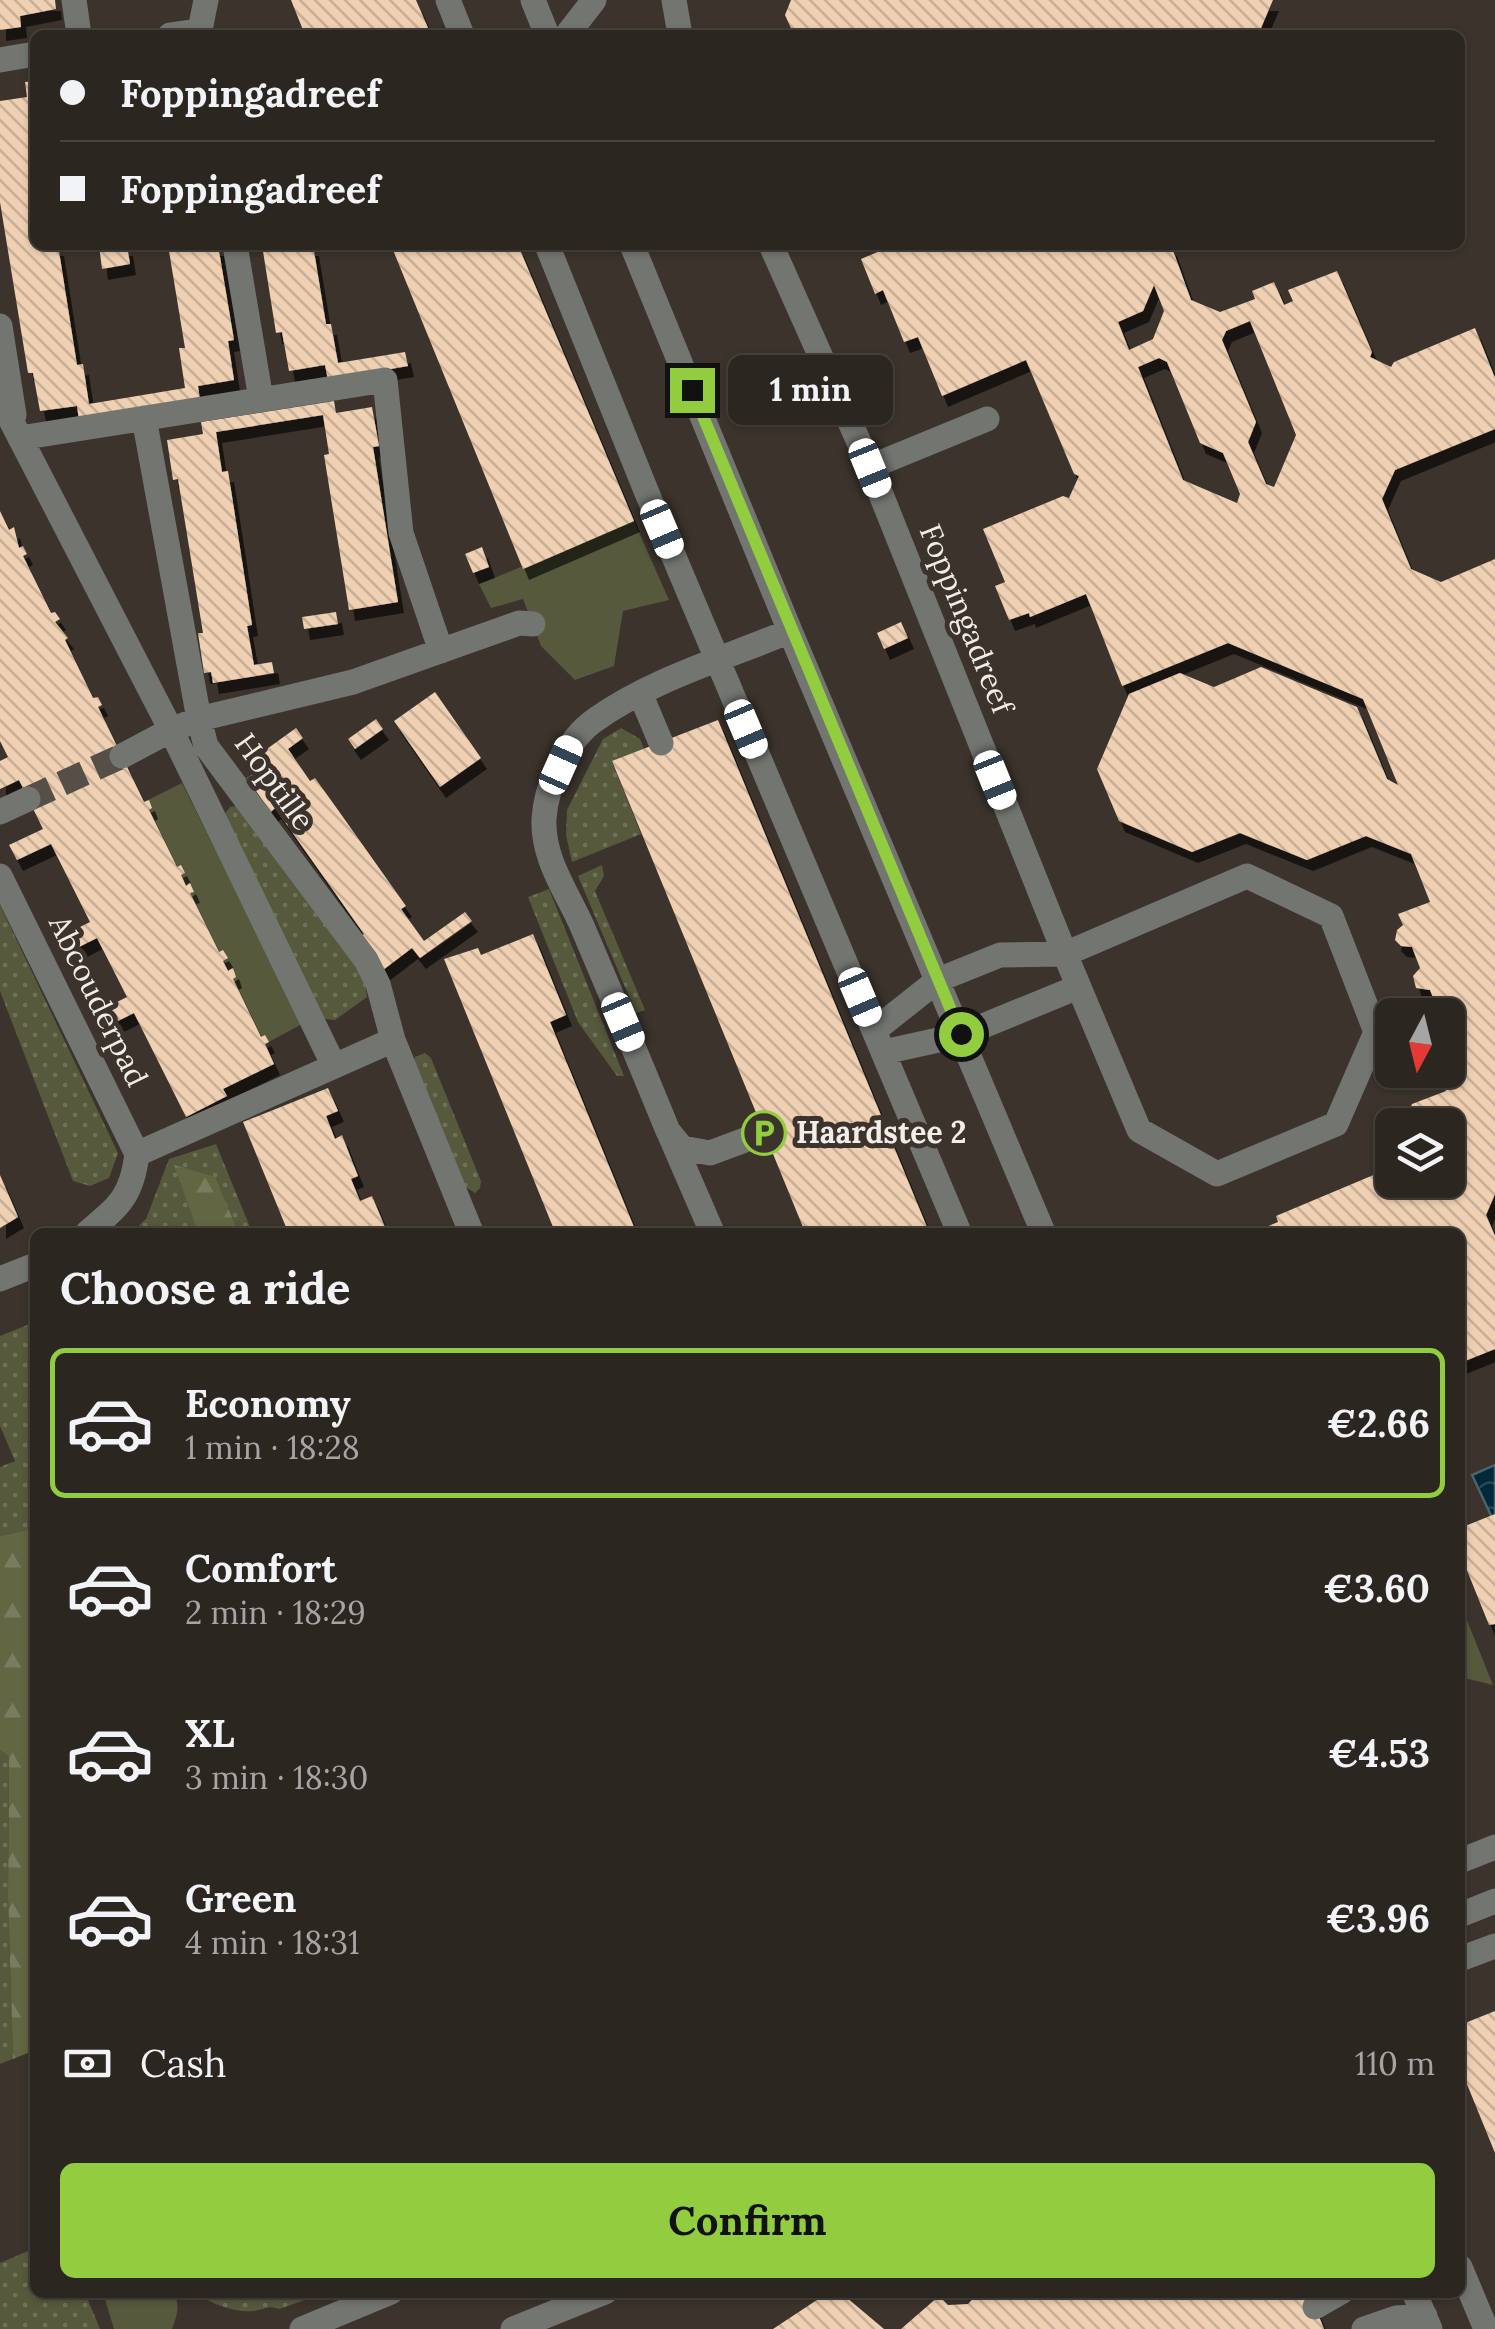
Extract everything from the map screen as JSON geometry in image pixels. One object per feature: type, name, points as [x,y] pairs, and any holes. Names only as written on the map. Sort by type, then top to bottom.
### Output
[{"type":"street","points":[[74,0],[79,30]]},
{"type":"street","points":[[200,30],[206,0]]},
{"type":"street","points":[[448,0],[460,30]]},
{"type":"street","points":[[532,0],[546,30]]},
{"type":"street","points":[[571,30],[594,0]]},
{"type":"street","points":[[674,0],[679,30]]},
{"type":"street","points":[[0,60],[30,55]]},
{"type":"street","points":[[236,250],[262,399]]},
{"type":"street","points":[[549,250],[647,493],[957,1228]]},
{"type":"street","points":[[634,250],[1041,1228]]},
{"type":"street","name":"Foppingadreef","points":[[773,250],[870,468],[1065,954]]},
{"type":"street","points":[[0,326],[18,434]]},
{"type":"street","points":[[18,434],[386,380],[401,534],[441,651]]},
{"type":"street","points":[[0,398],[170,730],[334,1066]]},
{"type":"street","name":"Hoptille","points":[[144,418],[206,746],[366,960],[378,984],[393,1040],[469,1228]]},
{"type":"street","points":[[870,468],[987,419]]},
{"type":"street","points":[[122,756],[199,718],[353,682],[519,624],[533,624]]},
{"type":"street","points":[[710,1228],[579,919],[549,858],[544,819],[552,786],[570,744],[592,721],[640,694],[790,631]]},
{"type":"street","points":[[640,694],[661,743]]},
{"type":"street","points":[[0,812],[28,799]]},
{"type":"street","name":"Abcouderpad","points":[[0,876],[137,1154]]},
{"type":"street","points":[[879,1041],[938,980],[1000,955],[1065,954],[1247,876],[1331,916],[1376,1032],[1336,1124],[1216,1174],[1139,1130],[1065,954]]},
{"type":"street","points":[[879,1041],[961,1034],[1078,987]]},
{"type":"street","points":[[93,1228],[120,1205],[134,1181],[137,1154],[393,1040]]},
{"type":"street","points":[[668,1131],[682,1148],[710,1152],[764,1133]]},
{"type":"street","points":[[0,1279],[30,1266]]},
{"type":"street","points":[[1465,1912],[1495,1900]]},
{"type":"street","points":[[1465,1958],[1495,1946]]},
{"type":"street","points":[[1465,2279],[1486,2329]]},
{"type":"street","points":[[302,2329],[377,2298]]},
{"type":"street","points":[[513,2329],[589,2298]]},
{"type":"street","points":[[1315,2308],[1331,2298]]},
{"type":"street","points":[[1364,2329],[1423,2312]]},
{"type":"green space","points":[[634,521],[669,600],[623,611],[614,666],[575,680],[541,646],[523,599],[491,608],[479,584]]},
{"type":"green space","points":[[621,728],[640,739],[644,749],[612,762],[641,834],[572,862],[566,835],[567,810],[603,739]]},
{"type":"green space","points":[[182,783],[302,1024],[265,1044],[144,802]]},
{"type":"green space","points":[[230,807],[245,810],[365,980],[367,997],[335,1020],[325,1019],[321,1013],[224,815]]},
{"type":"green space","points":[[602,865],[604,876],[595,891],[645,1010],[636,1013],[578,876]]},
{"type":"green space","points":[[549,889],[624,1076],[617,1076],[578,1022],[528,897]]},
{"type":"green space","points":[[0,905],[118,1153],[109,1178],[90,1186],[73,1181],[0,991]]},
{"type":"green space","points":[[425,1053],[431,1058],[481,1181],[475,1193],[464,1186],[413,1064],[415,1057]]},
{"type":"green space","points":[[216,1144],[250,1228],[136,1228],[146,1219],[169,1159]]},
{"type":"green space","points":[[174,1165],[215,1177],[236,1228],[197,1228]]},
{"type":"green space","points":[[30,1324],[30,1529],[0,1536],[0,1467],[15,1461],[0,1426],[0,1336]]},
{"type":"green space","points":[[30,1529],[30,2052],[13,2059],[9,1757],[0,1750],[0,1536]]},
{"type":"green space","points":[[1465,1615],[1493,1685],[1465,1678]]},
{"type":"green space","points":[[0,1750],[9,1757],[13,2059],[0,2064]]},
{"type":"green space","points":[[30,2250],[30,2298],[87,2298],[100,2329],[0,2329],[0,2263]]},
{"type":"green space","points":[[105,2298],[175,2298],[178,2306],[172,2329],[114,2329]]},
{"type":"green space","points":[[204,2298],[308,2299],[279,2309],[254,2311],[239,2311]]},
{"type":"water","points":[[1495,1465],[1495,1524],[1472,1475]]},
{"type":"building","points":[[0,0],[55,0],[56,9],[20,16],[21,27],[0,30]]},
{"type":"building","points":[[291,0],[416,0],[429,30],[303,30]]},
{"type":"building","points":[[791,0],[1273,0],[1260,30],[792,30],[785,15]]},
{"type":"building","points":[[25,82],[30,82],[30,250],[59,250],[77,365],[83,364],[89,404],[185,388],[179,348],[185,348],[169,250],[219,250],[234,340],[228,341],[234,380],[198,386],[200,400],[79,420],[77,406],[40,411],[33,373],[28,373],[0,202],[0,101],[27,97]]},
{"type":"building","points":[[100,250],[128,250],[130,264],[102,269]]},
{"type":"building","points":[[263,250],[314,250],[326,324],[331,324],[338,363],[405,352],[408,366],[328,380],[325,365],[289,371],[282,332],[276,333]]},
{"type":"building","points":[[393,250],[520,250],[634,521],[523,569]]},
{"type":"building","points":[[880,250],[1173,250],[1191,300],[1220,312],[1255,299],[1252,291],[1274,282],[1284,305],[1293,301],[1288,290],[1337,271],[1372,352],[1370,357],[1391,367],[1394,362],[1475,328],[1495,378],[1495,429],[1395,470],[1382,499],[1411,569],[1441,582],[1495,559],[1495,1194],[1486,1215],[1495,1236],[1495,1349],[1465,1361],[1465,1228],[1263,1228],[1278,1222],[1276,1216],[1375,1174],[1375,1198],[1465,1198],[1465,1108],[1410,1108],[1446,1091],[1445,1088],[1465,1088],[1465,998],[1433,998],[1430,990],[1416,988],[1413,976],[1420,968],[1412,947],[1401,946],[1395,940],[1403,925],[1398,914],[1430,902],[1411,854],[1366,836],[1307,860],[1240,833],[1192,852],[1119,821],[1097,769],[1129,694],[1180,673],[1214,687],[1261,667],[1357,707],[1387,779],[1398,785],[1363,699],[1228,643],[1122,686],[1086,594],[1030,617],[1029,613],[1009,620],[995,586],[1005,582],[983,529],[1063,496],[1069,498],[1079,476],[1074,474],[1026,360],[942,396],[918,337],[904,342],[883,290],[875,294],[861,259]],"holes":[[[1154,285],[1164,311],[1153,339],[1129,350],[1118,322],[1143,311]],[[1250,321],[1296,435],[1274,487],[1266,484],[1248,442],[1256,422],[1222,340],[1226,331]],[[1159,358],[1167,362],[1200,443],[1223,453],[1240,494],[1237,503],[1183,480],[1138,367]]]},
{"type":"building","points":[[334,401],[336,413],[372,407],[379,446],[373,447],[398,602],[349,610],[324,455],[329,454],[323,415],[216,432],[222,472],[228,471],[252,625],[247,626],[254,665],[272,662],[274,673],[213,683],[211,672],[204,673],[198,633],[203,633],[178,479],[173,480],[167,440],[203,434],[201,422]]},
{"type":"building","points":[[0,511],[9,530],[14,527],[19,548],[23,546],[27,554],[23,556],[51,613],[55,612],[60,619],[55,622],[68,638],[65,640],[93,698],[98,697],[102,705],[98,707],[144,802],[149,800],[149,810],[177,867],[181,865],[185,873],[181,875],[186,886],[190,883],[194,892],[190,893],[219,952],[223,950],[228,958],[223,961],[228,971],[233,968],[233,979],[261,1037],[265,1035],[269,1042],[265,1044],[274,1064],[223,1089],[227,1096],[186,1117],[134,1013],[100,1030],[93,1014],[127,997],[97,938],[63,955],[56,939],[90,922],[51,844],[17,860],[9,845],[43,829],[19,780],[0,789],[0,761],[8,757],[0,741]]},
{"type":"building","points":[[482,547],[489,567],[473,573],[465,554]]},
{"type":"building","points":[[336,612],[338,624],[304,629],[302,617]]},
{"type":"building","points":[[901,622],[908,638],[884,649],[877,633]]},
{"type":"building","points":[[435,692],[481,758],[440,787],[394,721]]},
{"type":"building","points":[[376,719],[383,729],[355,749],[348,739]]},
{"type":"building","points":[[718,720],[927,1228],[803,1228],[612,761]]},
{"type":"building","points":[[296,728],[303,738],[288,749],[310,781],[315,778],[406,906],[401,909],[424,941],[465,912],[472,921],[420,958],[412,948],[383,970],[359,937],[364,934],[275,808],[271,812],[247,778],[253,774],[246,764]]},
{"type":"building","points":[[533,934],[566,1015],[550,1022],[634,1228],[553,1228],[444,959],[478,948],[481,955]]},
{"type":"building","points":[[328,1088],[338,1111],[326,1116],[335,1139],[342,1135],[358,1176],[351,1179],[360,1201],[372,1196],[385,1228],[286,1228],[243,1122]]},
{"type":"building","points":[[0,1175],[18,1217],[0,1228]]},
{"type":"building","points":[[1495,1514],[1495,1624],[1489,1625],[1465,1565],[1465,1526]]},
{"type":"building","points":[[1495,2011],[1495,2153],[1465,2079],[1465,2023]]},
{"type":"building","points":[[820,2298],[847,2298],[884,2329],[773,2329]]},
{"type":"building","points":[[937,2298],[948,2305],[968,2304],[974,2298],[1312,2298],[1324,2329],[901,2329]]},
{"type":"tunnel","points":[[28,799],[122,756]]},
{"type":"place","name":"Haardstee 2","points":[[764,1133]]},
{"type":"route","points":[[692,390],[961,1034]]}]
